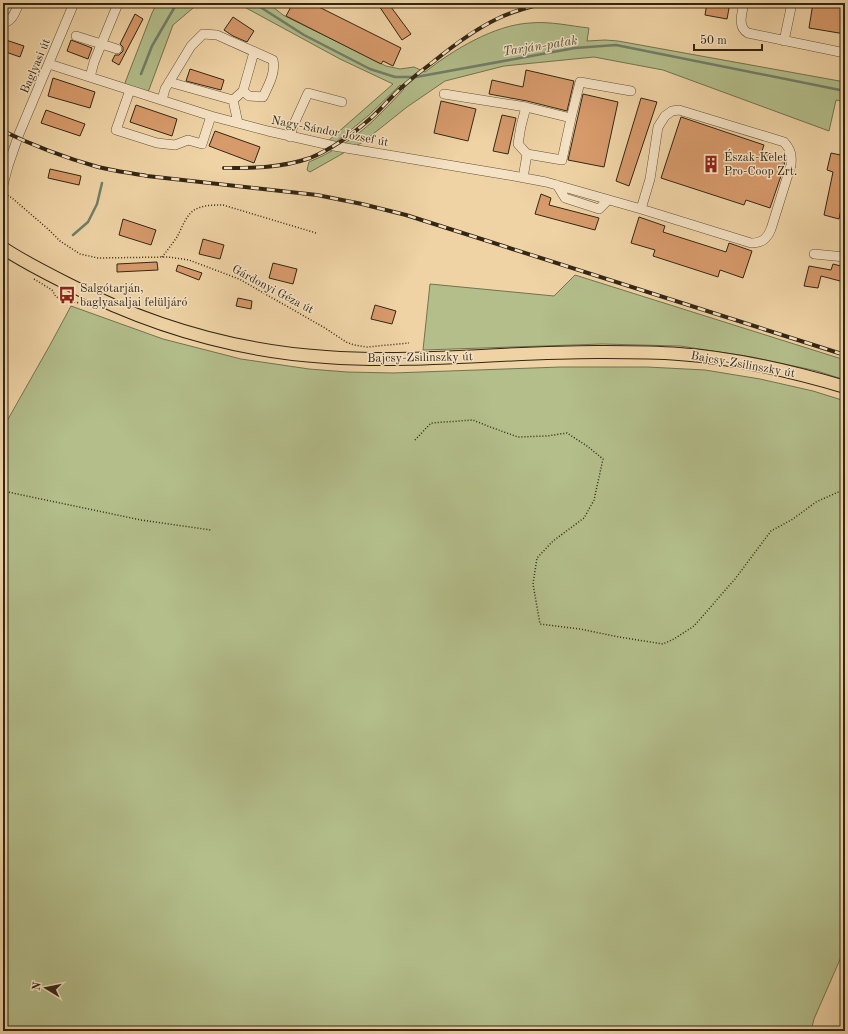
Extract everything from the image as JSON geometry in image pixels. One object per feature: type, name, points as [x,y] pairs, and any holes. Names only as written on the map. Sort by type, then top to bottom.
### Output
[{"type":"main road","name":"Bajcsy-Zsilinszky út","points":[[7,251],[88,295],[140,316],[200,336],[272,352],[325,357],[378,359],[603,352],[680,354],[717,358],[786,371],[845,387]]},
{"type":"street","points":[[3,23],[8,22],[13,18],[19,3]]},
{"type":"street","name":"Baglyasi út","points":[[3,185],[17,138],[74,3]]},
{"type":"street","points":[[744,3],[741,22],[745,32],[845,54]]},
{"type":"street","points":[[784,41],[792,3]]},
{"type":"street","points":[[90,77],[117,6]]},
{"type":"street","points":[[162,100],[165,89],[191,46],[203,34],[217,35],[273,60],[274,65],[270,83],[263,98],[249,96],[242,91]]},
{"type":"street","points":[[76,36],[117,49]]},
{"type":"street","points":[[233,100],[242,91],[254,52]]},
{"type":"street","name":"Nagy-Sándor József út","points":[[49,64],[212,116],[290,137],[558,185],[641,208],[751,243],[757,243],[768,237],[772,229],[791,165],[790,148],[784,142],[679,110],[672,111],[664,116],[658,127],[650,178],[641,208]]},
{"type":"street","points":[[170,82],[233,100]]},
{"type":"street","points":[[526,107],[518,144],[527,154],[562,160],[580,82],[631,91]]},
{"type":"street","points":[[130,90],[116,130],[126,134],[157,143],[175,145],[188,140],[202,144],[212,116]]},
{"type":"street","points":[[290,137],[293,126],[308,93],[342,102]]},
{"type":"street","points":[[444,94],[526,107],[571,118]]},
{"type":"street","points":[[233,100],[238,123]]},
{"type":"street","points":[[523,178],[527,154]]},
{"type":"street","points":[[814,254],[845,257]]},
{"type":"path","name":"Gárdonyi Géza út","points":[[3,193],[12,198],[60,241],[80,254],[98,258],[162,257],[189,260],[239,279],[325,328],[346,342],[367,347],[409,343]]},
{"type":"path","points":[[162,257],[177,237],[190,214],[195,209],[212,205],[223,205],[316,233]]},
{"type":"path","points":[[415,440],[431,423],[473,420],[518,436],[547,436],[566,433],[587,446],[603,459],[594,500],[584,518],[553,541],[537,558],[533,584],[540,624],[580,629],[663,644],[694,626],[735,579],[771,531],[793,519],[816,502],[845,489]]},
{"type":"path","points":[[3,492],[142,520],[211,530]]},
{"type":"green space","points":[[157,3],[199,3],[173,25],[147,95],[123,88]]},
{"type":"green space","points":[[237,3],[268,3],[283,15],[386,66],[400,69],[414,67],[425,72],[461,47],[502,28],[530,23],[552,23],[589,28],[587,41],[618,41],[845,82],[845,102],[836,100],[829,131],[663,70],[594,57],[504,66],[445,81],[407,107],[363,142],[310,172],[307,170],[309,162],[327,154],[359,133],[404,89],[400,85],[369,115],[336,142],[328,141],[393,84],[340,59]]},
{"type":"green space","points":[[575,275],[845,360],[845,380],[817,371],[752,357],[680,346],[602,344],[423,350],[430,284],[554,296]]},
{"type":"green space","points":[[71,306],[163,339],[241,359],[309,369],[393,373],[561,367],[647,367],[705,370],[760,379],[813,391],[845,401],[845,948],[814,1019],[811,1031],[3,1031],[3,428]]},
{"type":"building","points":[[293,3],[311,3],[401,48],[393,66],[383,61],[381,64],[286,16]]},
{"type":"building","points":[[377,3],[388,3],[411,34],[402,40]]},
{"type":"building","points":[[707,3],[730,3],[727,19],[705,15]]},
{"type":"building","points":[[813,3],[845,3],[845,34],[809,28]]},
{"type":"building","points":[[135,14],[143,19],[119,65],[112,61],[115,55],[119,55],[123,51],[123,47],[120,44]]},
{"type":"building","points":[[233,17],[254,31],[247,42],[224,30]]},
{"type":"building","points":[[3,39],[24,46],[20,57],[3,51]]},
{"type":"building","points":[[71,40],[92,48],[88,59],[67,51]]},
{"type":"building","points":[[190,69],[224,80],[221,90],[186,81]]},
{"type":"building","points":[[526,70],[574,81],[567,111],[527,101],[489,94],[492,80],[523,87]]},
{"type":"building","points":[[53,78],[95,92],[90,108],[48,96]]},
{"type":"building","points":[[583,94],[618,102],[604,167],[568,160]]},
{"type":"building","points":[[641,98],[657,102],[629,186],[616,181]]},
{"type":"building","points":[[441,101],[476,109],[468,141],[434,133]]},
{"type":"building","points":[[136,105],[177,119],[172,136],[130,122]]},
{"type":"building","points":[[46,110],[85,124],[80,136],[41,123]]},
{"type":"building","points":[[502,115],[516,118],[508,154],[493,151]]},
{"type":"building","name":"Észak-Kelet Pro-Coop Zrt.","points":[[681,117],[764,145],[762,151],[785,159],[784,167],[770,208],[746,200],[744,205],[661,178]]},
{"type":"building","points":[[215,131],[260,147],[254,163],[209,146]]},
{"type":"building","points":[[831,153],[845,156],[845,171],[842,183],[845,184],[845,189],[839,219],[824,215],[833,172],[827,170]]},
{"type":"building","points":[[50,169],[81,176],[79,185],[48,178]]},
{"type":"building","points":[[541,194],[551,198],[549,205],[599,218],[595,230],[535,214]]},
{"type":"building","points":[[639,217],[665,226],[663,232],[726,252],[729,243],[752,251],[743,278],[720,270],[718,277],[653,256],[655,250],[631,243]]},
{"type":"building","points":[[123,219],[156,230],[151,245],[119,235]]},
{"type":"building","points":[[203,239],[224,245],[220,259],[199,254]]},
{"type":"building","points":[[157,262],[158,270],[117,272],[117,264]]},
{"type":"building","points":[[273,263],[297,269],[293,284],[269,278]]},
{"type":"building","points":[[833,264],[845,267],[844,282],[821,276],[818,288],[804,286],[809,266],[831,270]]},
{"type":"building","points":[[178,265],[202,273],[199,280],[176,271]]},
{"type":"building","points":[[238,298],[252,301],[251,309],[236,306]]},
{"type":"building","points":[[375,305],[396,311],[392,324],[371,319]]},
{"type":"waterway","points":[[141,74],[152,46],[177,3]]},
{"type":"waterway","name":"Tarján-patak","points":[[254,3],[304,35],[370,69],[395,77],[416,77],[575,48],[616,45],[845,91]]},
{"type":"waterway","points":[[73,235],[88,222],[97,204],[102,183]]},
{"type":"railway","points":[[224,168],[278,166],[310,158],[326,150],[342,141],[364,124],[409,81],[465,38],[490,22],[521,9],[545,3]]},
{"type":"railway","points":[[3,131],[26,142],[74,160],[98,167],[147,176],[317,195],[406,215],[845,355]]},
{"type":"place","name":"Észak-Kelet Pro-Coop Zrt.","points":[[711,164]]},
{"type":"place","name":"Salgótarján, baglyasaljai felüljáró","points":[[67,295]]}]
